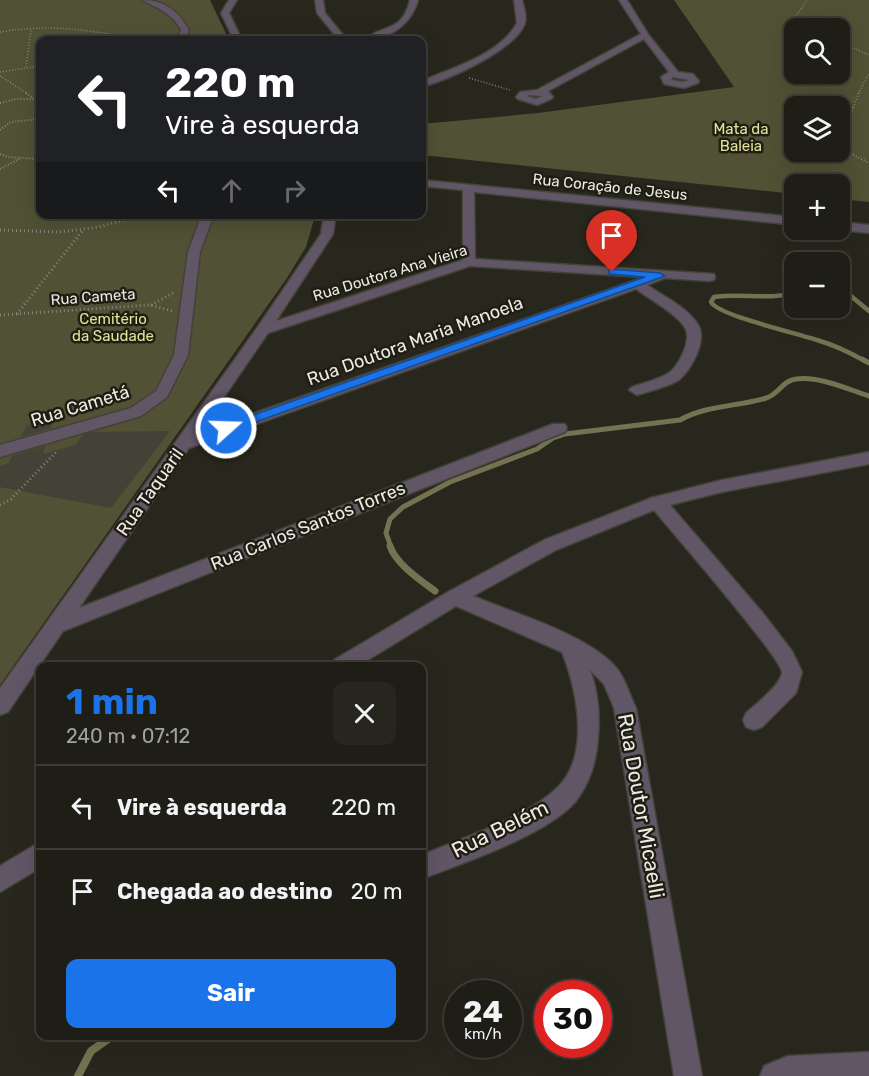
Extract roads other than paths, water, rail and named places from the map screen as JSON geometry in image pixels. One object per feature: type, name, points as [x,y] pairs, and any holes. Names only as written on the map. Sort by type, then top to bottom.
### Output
[{"type":"street","points":[[146,0],[157,2],[177,14],[186,30],[183,36]]},
{"type":"street","points":[[233,0],[225,13],[236,36]]},
{"type":"street","points":[[319,0],[321,13],[340,36]]},
{"type":"street","points":[[376,36],[404,22],[413,12],[414,0]]},
{"type":"street","points":[[426,82],[510,39],[522,21],[519,0]]},
{"type":"street","points":[[623,0],[645,35],[675,74]]},
{"type":"street","points":[[523,94],[521,97],[528,101],[547,99],[546,95],[540,92],[645,35]]},
{"type":"street","name":"Rua Coração de Jesus","points":[[426,183],[784,220]]},
{"type":"street","points":[[468,188],[469,262]]},
{"type":"street","name":"Rua Cametá","points":[[0,451],[136,412],[162,394],[181,355],[194,252],[206,219]]},
{"type":"street","name":"Rua Taquaril","points":[[0,705],[7,690],[57,625],[263,330],[327,234],[329,219]]},
{"type":"street","points":[[850,227],[869,229]]},
{"type":"street","name":"Rua Doutora Ana Vieira","points":[[263,330],[469,262],[709,278]]},
{"type":"street","name":"Rua Doutora Maria Manoela","points":[[183,444],[660,276]]},
{"type":"street","points":[[636,283],[683,316],[693,329],[693,341],[687,359],[674,377],[637,390]]},
{"type":"street","name":"Rua Carlos Santos Torres","points":[[57,625],[559,428]]},
{"type":"street","points":[[348,662],[455,597],[550,545],[657,502],[722,486],[869,458]]},
{"type":"street","points":[[657,502],[761,626],[785,657],[792,672],[789,686],[754,720]]},
{"type":"street","name":"Rua Doutor Micaelli","points":[[455,597],[570,646],[590,658],[610,675],[625,708],[688,1076]]},
{"type":"street","name":"Rua Belém","points":[[426,865],[531,819],[567,794],[584,764],[589,728],[585,688],[570,646]]},
{"type":"street","points":[[0,880],[36,857]]},
{"type":"street","points":[[774,1076],[788,1070],[869,1066]]},
{"type":"waterway","points":[[784,295],[714,297],[711,302],[728,313],[829,344],[865,361]]},
{"type":"waterway","points":[[850,295],[869,311]]},
{"type":"waterway","points":[[862,359],[869,363]]},
{"type":"waterway","points":[[391,547],[386,533],[390,519],[403,507],[450,482],[537,449],[553,438],[565,434],[680,420],[711,409],[766,398],[791,380],[796,379],[824,381],[869,396]]},
{"type":"waterway","points":[[390,546],[397,559],[435,591]]},
{"type":"waterway","points":[[78,1076],[91,1051],[107,1040]]},
{"type":"park label","name":"Mata da Baleia","points":[[741,138]]},
{"type":"park label","name":"Cemitério da Saudade","points":[[113,328]]}]
